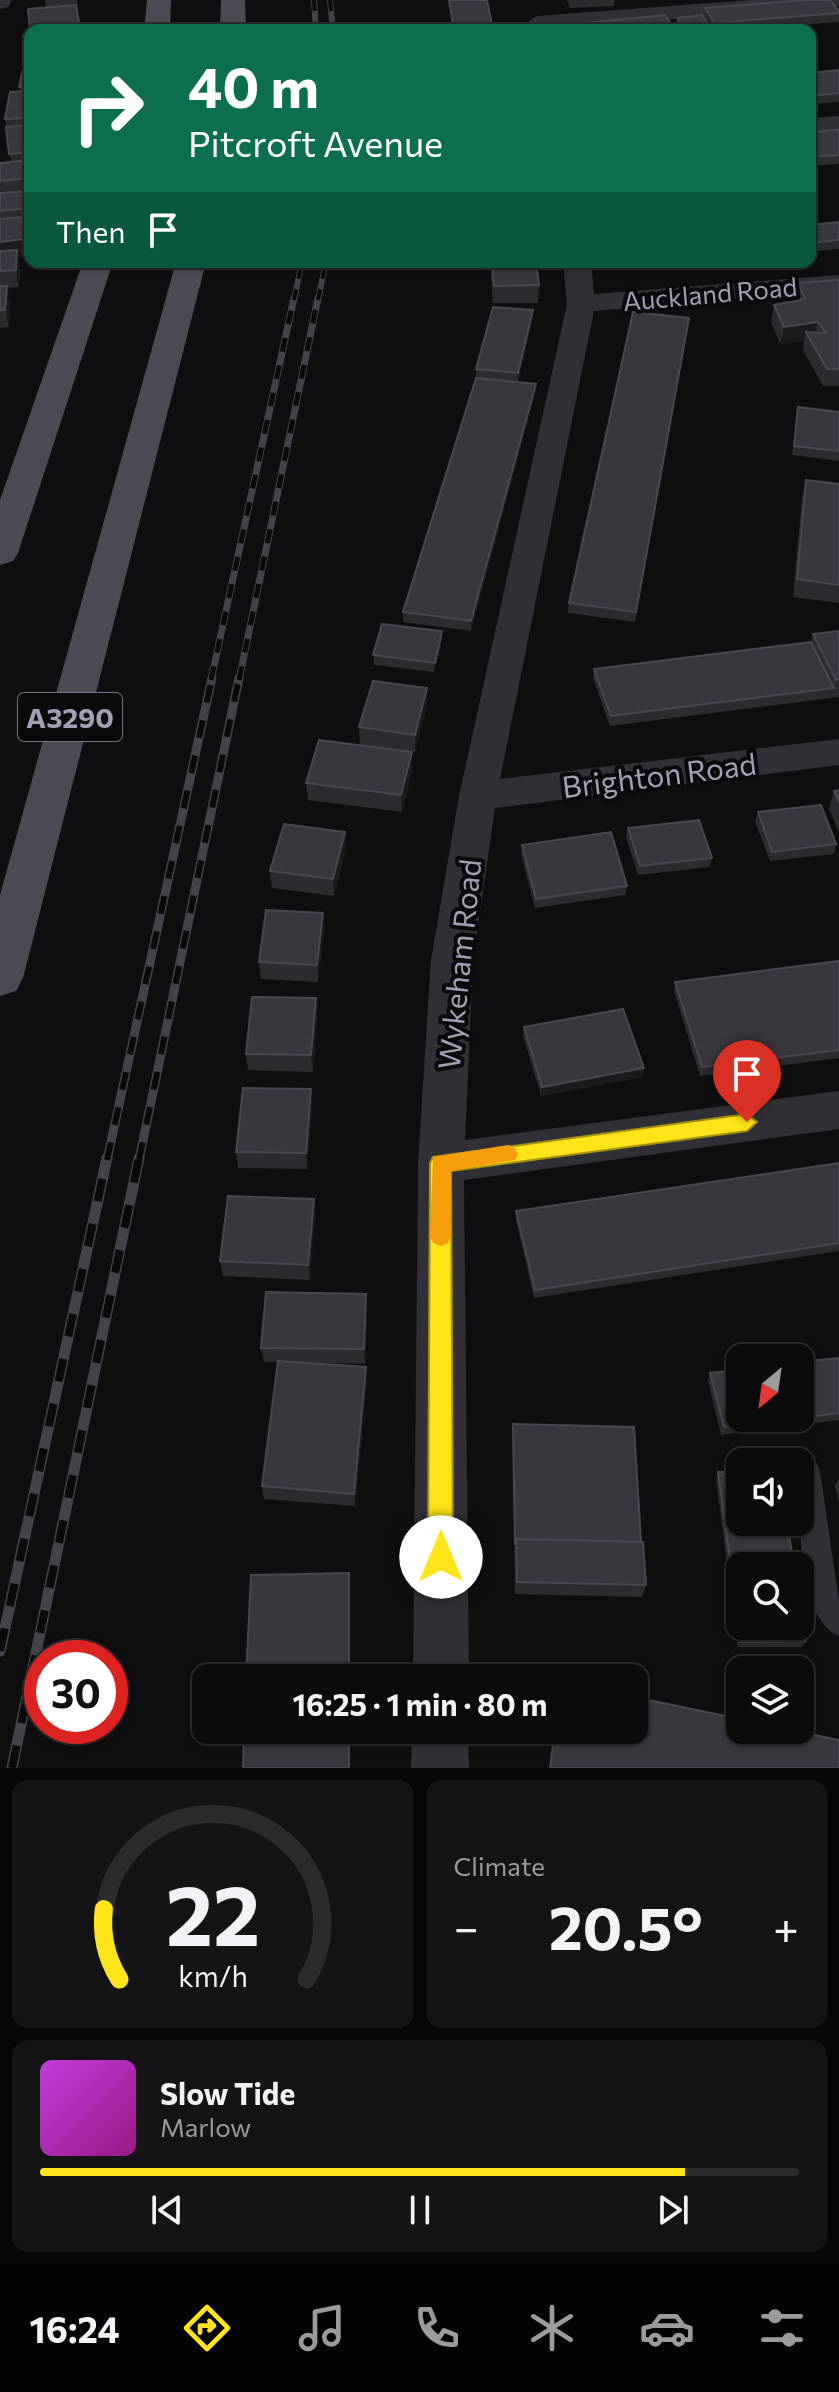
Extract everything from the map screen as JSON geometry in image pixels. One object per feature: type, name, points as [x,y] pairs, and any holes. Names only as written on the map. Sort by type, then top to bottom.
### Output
[{"type":"main road","points":[[157,24],[159,0]]},
{"type":"main road","points":[[233,0],[233,24]]},
{"type":"main road","points":[[0,553],[96,268]]},
{"type":"main road","name":"A3290","points":[[0,978],[189,268]]},
{"type":"street","points":[[530,0],[537,24]]},
{"type":"street","points":[[561,24],[838,0]]},
{"type":"street","points":[[816,125],[839,123]]},
{"type":"street","name":"Wykeham Road","points":[[441,1664],[441,1163],[452,960],[478,796],[581,304],[578,268]]},
{"type":"street","name":"Auckland Road","points":[[581,304],[839,283]]},
{"type":"street","name":"Brighton Road","points":[[478,796],[839,752]]},
{"type":"street","points":[[441,1163],[839,1110]]},
{"type":"street","points":[[440,1744],[440,1768]]},
{"type":"lane","points":[[814,1526],[824,1604],[839,1622]]},
{"type":"building","points":[[449,0],[487,0],[492,24],[453,24]]},
{"type":"building","points":[[830,0],[839,13],[715,23],[705,8]]},
{"type":"building","points":[[76,5],[79,24],[29,24],[28,9]]},
{"type":"building","points":[[665,15],[672,24],[574,24]]},
{"type":"building","points":[[702,15],[708,24],[682,24],[677,18]]},
{"type":"building","points":[[24,64],[24,87],[19,87]]},
{"type":"building","points":[[839,70],[839,93],[816,95],[816,72]]},
{"type":"building","points":[[24,91],[24,118],[5,119],[10,92]]},
{"type":"building","points":[[24,126],[24,153],[9,154],[6,127]]},
{"type":"building","points":[[839,130],[839,155],[816,157],[816,132]]},
{"type":"building","points":[[24,161],[24,179],[0,181],[0,163]]},
{"type":"building","points":[[24,191],[24,209],[0,211],[0,193]]},
{"type":"building","points":[[22,217],[24,239],[0,242],[0,219]]},
{"type":"building","points":[[839,222],[839,240],[816,242],[816,224]]},
{"type":"building","points":[[17,250],[16,270],[0,271],[0,251]]},
{"type":"building","points":[[492,268],[537,268],[539,285],[494,286]]},
{"type":"building","points":[[839,280],[839,369],[827,369],[806,332],[826,333],[818,322],[784,327],[774,305],[805,299],[798,283]]},
{"type":"building","points":[[0,286],[7,286],[5,310],[0,310]]},
{"type":"building","points":[[493,307],[533,310],[518,373],[476,369]]},
{"type":"building","points":[[633,312],[689,318],[636,612],[569,603]]},
{"type":"building","points":[[476,378],[536,384],[471,621],[403,612]]},
{"type":"building","points":[[798,407],[839,412],[839,451],[794,446]]},
{"type":"building","points":[[806,480],[839,484],[839,585],[797,579]]},
{"type":"building","points":[[382,624],[442,631],[435,663],[373,655]]},
{"type":"building","points":[[839,631],[839,679],[836,680],[813,634]]},
{"type":"building","points":[[811,642],[834,688],[611,716],[594,669]]},
{"type":"building","points":[[373,681],[427,688],[415,735],[359,727]]},
{"type":"building","points":[[319,740],[412,752],[401,795],[306,783]]},
{"type":"building","points":[[821,805],[836,844],[772,852],[758,812]]},
{"type":"building","points":[[699,820],[712,858],[640,866],[628,828]]},
{"type":"building","points":[[284,824],[345,832],[333,879],[270,871]]},
{"type":"building","points":[[611,832],[627,886],[536,899],[522,845]]},
{"type":"building","points":[[266,910],[323,913],[317,965],[259,962]]},
{"type":"building","points":[[839,961],[839,1050],[702,1067],[675,982]]},
{"type":"building","points":[[252,997],[316,998],[311,1055],[246,1054]]},
{"type":"building","points":[[623,1009],[644,1068],[542,1087],[524,1027]]},
{"type":"building","points":[[243,1088],[311,1089],[306,1153],[236,1152]]},
{"type":"building","points":[[839,1163],[839,1243],[535,1290],[516,1211]]},
{"type":"building","points":[[228,1196],[314,1199],[308,1265],[220,1261]]},
{"type":"building","points":[[266,1292],[366,1294],[364,1349],[261,1348]]},
{"type":"building","points":[[839,1358],[839,1413],[814,1416],[814,1361]]},
{"type":"building","points":[[278,1361],[366,1367],[354,1494],[262,1486]]},
{"type":"building","points":[[726,1371],[726,1427],[724,1427],[710,1373]]},
{"type":"building","points":[[513,1424],[634,1427],[641,1542],[516,1539],[515,1545]]},
{"type":"building","points":[[718,1472],[726,1472],[726,1531]]},
{"type":"building","points":[[727,1536],[789,1536],[792,1552],[729,1552]]},
{"type":"building","points":[[516,1539],[643,1542],[646,1585],[517,1582]]},
{"type":"building","points":[[349,1573],[349,1664],[247,1664],[251,1575]]},
{"type":"building","points":[[741,1640],[806,1641],[741,1642]]},
{"type":"building","points":[[648,1700],[726,1716],[726,1744],[814,1744],[814,1735],[839,1740],[839,1768],[550,1768],[553,1744],[648,1744]]},
{"type":"building","points":[[244,1744],[349,1744],[349,1768],[243,1768]]},
{"type":"railway","points":[[314,0],[316,24]]},
{"type":"railway","points":[[330,0],[332,24]]},
{"type":"railway","points":[[294,300],[301,268]]},
{"type":"railway","points":[[318,300],[325,268]]},
{"type":"railway","points":[[211,680],[294,298]]},
{"type":"railway","points":[[239,680],[318,298]]},
{"type":"railway","points":[[107,1160],[212,678]]},
{"type":"railway","points":[[139,1160],[239,678]]},
{"type":"railway","points":[[0,1651],[107,1158]]},
{"type":"railway","points":[[12,1768],[139,1158]]},
{"type":"slow traffic","points":[[441,1236],[441,1163],[508,1154]]},
{"type":"route","points":[[441,1557],[441,1163],[747,1122]]}]
